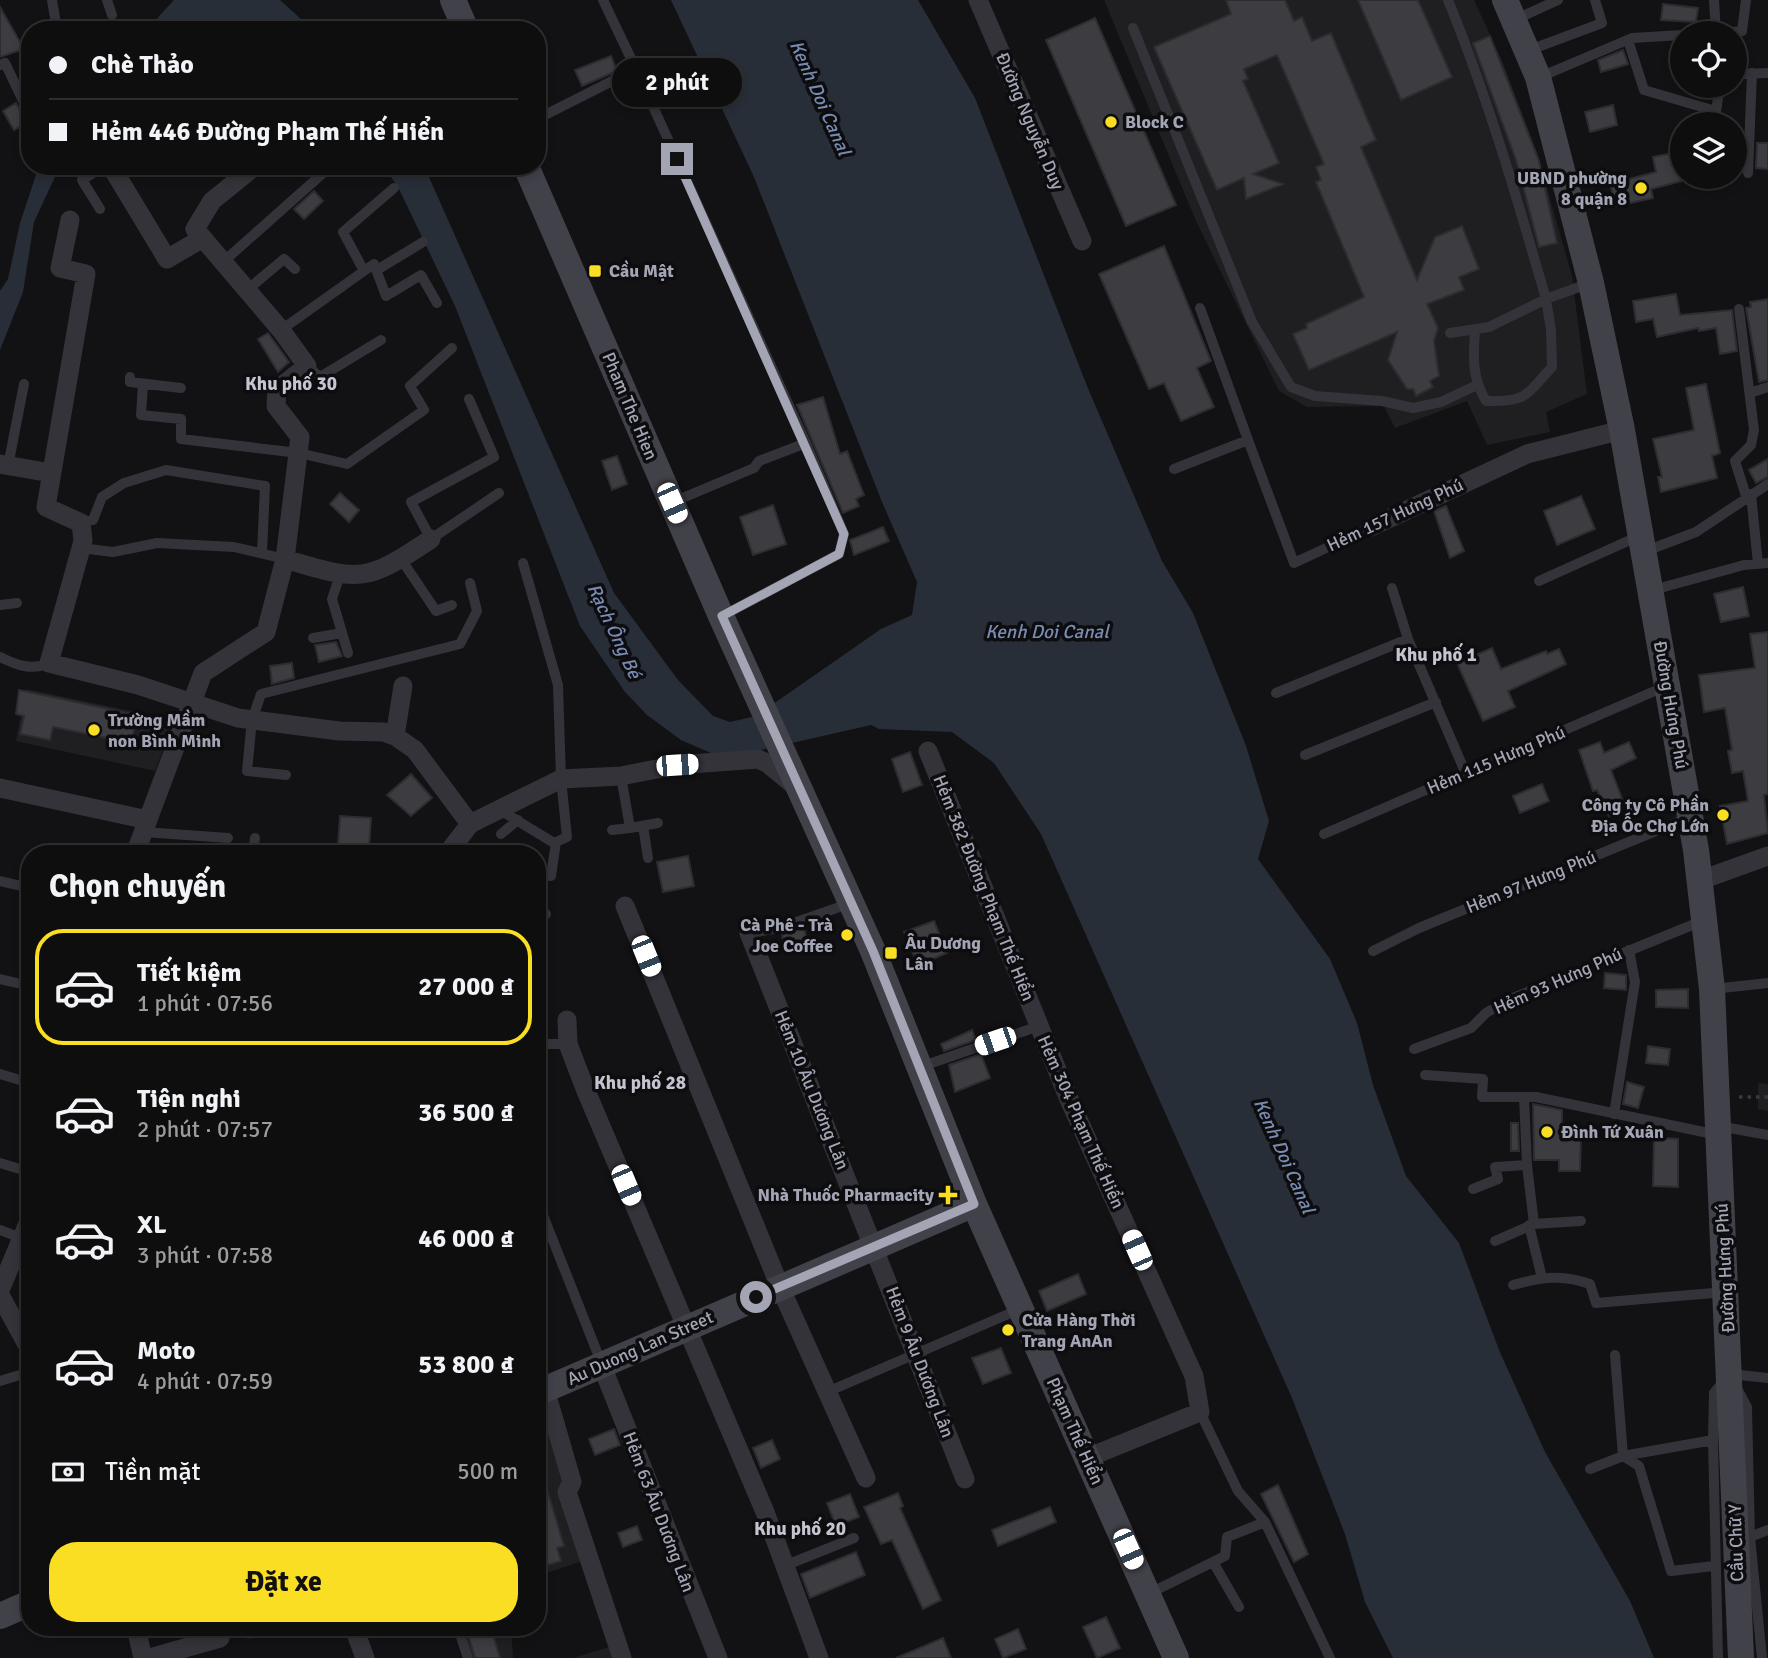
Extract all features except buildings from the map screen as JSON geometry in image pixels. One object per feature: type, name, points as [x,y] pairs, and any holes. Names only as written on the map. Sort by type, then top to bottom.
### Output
[{"type":"main road","points":[[453,0],[462,21]]},
{"type":"main road","name":"Đường Hưng Phú","points":[[1509,10],[1538,77],[1591,283],[1644,543],[1701,880],[1712,989],[1730,1374],[1722,1434]]},
{"type":"main road","name":"Pham The Hien","points":[[530,175],[798,788]]},
{"type":"main road","points":[[798,788],[851,903],[974,1204]]},
{"type":"main road","name":"Au Duong Lan Street","points":[[546,1389],[686,1326],[974,1204]]},
{"type":"main road","name":"Phạm Thế Hiển","points":[[974,1204],[1176,1658]]},
{"type":"main road","name":"Cầu Chữ Y","points":[[1722,1434],[1741,1658]]},
{"type":"main road","points":[[0,1616],[21,1607]]},
{"type":"street","name":"Đường Nguyễn Duy","points":[[978,0],[1082,241]]},
{"type":"street","points":[[116,175],[167,259],[203,238]]},
{"type":"street","points":[[139,845],[202,673],[266,632],[285,559],[300,437],[276,406],[277,390],[307,366],[281,330],[195,229],[212,201],[244,175]]},
{"type":"street","points":[[70,220],[60,268],[86,274],[46,507],[81,523],[81,548],[49,663],[252,720],[339,731],[384,732],[395,736],[415,750],[470,824]]},
{"type":"street","name":"Hẻm 157 Hưng Phú","points":[[1371,527],[1527,454],[1622,430]]},
{"type":"street","points":[[4,465],[51,472]]},
{"type":"street","points":[[285,559],[340,575],[369,575],[401,559],[431,539]]},
{"type":"street","points":[[395,736],[403,686]]},
{"type":"street","name":"Hẻm 382 Đường Phạm Thế Hiển","points":[[928,751],[1039,1026]]},
{"type":"street","points":[[454,845],[470,824],[561,779],[621,776],[677,765],[758,759],[768,763],[798,788]]},
{"type":"street","points":[[0,788],[146,826]]},
{"type":"street","points":[[1701,880],[1768,856]]},
{"type":"street","points":[[625,905],[780,1287],[866,1478]]},
{"type":"street","name":"Hẻm 10 Âu Dương Lân","points":[[749,933],[875,1246]]},
{"type":"street","points":[[566,1020],[568,1044],[765,1512],[818,1658]]},
{"type":"street","name":"Hẻm 304 Phạm Thế Hiển","points":[[1039,1026],[1194,1376],[1200,1412]]},
{"type":"street","points":[[21,1240],[0,1293],[21,1333]]},
{"type":"street","name":"Hẻm 9 Âu Dương Lân","points":[[875,1246],[965,1479]]},
{"type":"street","name":"Hẻm 63 Âu Dương Lân","points":[[602,1366],[718,1658]]},
{"type":"street","points":[[546,1406],[572,1482],[567,1492],[622,1658]]},
{"type":"street","points":[[1087,1458],[1200,1412]]},
{"type":"street","points":[[138,1636],[143,1658]]},
{"type":"street","points":[[357,1636],[365,1658]]},
{"type":"street","points":[[149,1658],[220,1638]]},
{"type":"lane","points":[[52,0],[56,21]]},
{"type":"lane","points":[[107,0],[112,15]]},
{"type":"lane","points":[[603,0],[806,443],[844,534],[839,554],[722,616]]},
{"type":"lane","points":[[1448,0],[1474,64],[1546,299],[1551,330],[1552,367],[1527,394],[1514,402],[1486,401],[1476,385],[1472,371],[1475,331]]},
{"type":"lane","points":[[1509,10],[1558,0]]},
{"type":"lane","points":[[1527,51],[1602,23],[1595,0]]},
{"type":"lane","points":[[1714,0],[1715,21]]},
{"type":"lane","points":[[1743,21],[1746,0]]},
{"type":"lane","points":[[1133,29],[1252,322],[1291,387],[1315,396],[1382,401],[1422,408],[1476,385]]},
{"type":"lane","points":[[1538,77],[1628,40],[1670,36]]},
{"type":"lane","points":[[1628,40],[1644,90],[1670,98]]},
{"type":"lane","points":[[0,65],[5,63],[21,96]]},
{"type":"lane","points":[[546,114],[636,69]]},
{"type":"lane","points":[[1747,73],[1768,73]]},
{"type":"lane","points":[[1748,173],[1752,73]]},
{"type":"lane","points":[[1671,98],[1716,111],[1718,98]]},
{"type":"lane","points":[[90,175],[82,180],[100,209]]},
{"type":"lane","points":[[223,262],[321,175]]},
{"type":"lane","points":[[364,271],[343,232],[394,188]]},
{"type":"lane","points":[[377,270],[423,242]]},
{"type":"lane","points":[[247,290],[284,259],[295,268]]},
{"type":"lane","points":[[281,330],[374,264],[386,296],[421,275],[437,303]]},
{"type":"lane","points":[[1450,333],[1475,331],[1546,299],[1591,283]]},
{"type":"lane","name":"Hẻm 157 Hưng Phú","points":[[1200,308],[1294,563],[1371,527]]},
{"type":"lane","points":[[1652,590],[1744,565],[1763,564],[1748,495],[1735,460],[1751,445],[1754,430],[1739,309]]},
{"type":"lane","points":[[307,366],[320,377],[381,340]]},
{"type":"lane","points":[[143,384],[141,415],[181,419],[180,439],[299,453],[347,464],[424,410],[410,386],[452,348]]},
{"type":"lane","points":[[130,377],[130,382],[181,388]]},
{"type":"lane","points":[[4,465],[24,384]]},
{"type":"lane","points":[[1750,393],[1768,387]]},
{"type":"lane","points":[[468,400],[494,457],[411,502],[431,539],[499,493]]},
{"type":"lane","points":[[1174,469],[1248,440]]},
{"type":"lane","points":[[672,503],[754,468],[759,461],[806,443]]},
{"type":"lane","points":[[81,523],[93,520],[102,498],[124,483],[166,470],[265,486],[262,552]]},
{"type":"lane","points":[[1539,580],[1644,543],[1696,532],[1768,484]]},
{"type":"lane","points":[[81,548],[113,552],[157,543],[234,547],[285,559]]},
{"type":"lane","points":[[401,559],[436,611],[452,605]]},
{"type":"lane","points":[[523,563],[558,685],[561,779],[567,837],[556,842]]},
{"type":"lane","points":[[340,575],[332,598],[348,653]]},
{"type":"lane","points":[[285,775],[247,771],[252,720],[261,694],[460,644],[477,611],[470,583]]},
{"type":"lane","points":[[1392,588],[1408,639],[1466,774]]},
{"type":"lane","points":[[0,605],[17,603]]},
{"type":"lane","points":[[313,638],[342,633]]},
{"type":"lane","points":[[1276,693],[1408,639]]},
{"type":"lane","points":[[0,657],[18,666],[40,668],[49,663]]},
{"type":"lane","name":"Hẻm 115 Hưng Phú","points":[[1324,834],[1668,685]]},
{"type":"lane","points":[[1305,755],[1436,702]]},
{"type":"lane","points":[[621,776],[630,828]]},
{"type":"lane","points":[[499,809],[556,842]]},
{"type":"lane","name":"Hẻm 97 Hưng Phú","points":[[1373,951],[1419,928],[1690,817]]},
{"type":"lane","points":[[501,834],[518,820]]},
{"type":"lane","points":[[612,830],[658,823]]},
{"type":"lane","points":[[146,826],[228,838]]},
{"type":"lane","points":[[643,826],[648,858]]},
{"type":"lane","points":[[254,845],[255,838]]},
{"type":"lane","points":[[546,875],[551,876],[556,842]]},
{"type":"lane","points":[[0,881],[21,886]]},
{"type":"lane","points":[[749,933],[779,928],[851,903]]},
{"type":"lane","name":"Hẻm 93 Hưng Phú","points":[[1414,1049],[1471,1028],[1486,1013],[1508,1000],[1706,919]]},
{"type":"lane","points":[[1615,1114],[1636,982],[1629,950]]},
{"type":"lane","points":[[0,979],[21,984]]},
{"type":"lane","points":[[1712,989],[1768,983]]},
{"type":"lane","points":[[919,1067],[1039,1026]]},
{"type":"lane","points":[[546,1044],[568,1044]]},
{"type":"lane","points":[[0,1074],[21,1080]]},
{"type":"lane","points":[[1425,1075],[1483,1079],[1482,1097],[1524,1097],[1719,1131],[1768,1135]]},
{"type":"lane","points":[[1524,1097],[1532,1225],[1542,1278]]},
{"type":"lane","points":[[0,1163],[21,1169]]},
{"type":"lane","points":[[1473,1189],[1498,1179],[1495,1167],[1527,1165]]},
{"type":"lane","points":[[1495,1241],[1532,1225],[1581,1221]]},
{"type":"lane","points":[[546,1223],[602,1366]]},
{"type":"lane","points":[[0,1230],[21,1226]]},
{"type":"lane","points":[[1513,1285],[1542,1278],[1571,1277],[1590,1284],[1596,1303],[1725,1292]]},
{"type":"lane","points":[[827,1392],[1021,1309]]},
{"type":"lane","points":[[1615,1355],[1623,1456]]},
{"type":"lane","points":[[1730,1374],[1768,1378]]},
{"type":"lane","points":[[1730,1374],[1746,1407],[1750,1537],[1762,1658]]},
{"type":"lane","points":[[0,1381],[21,1375]]},
{"type":"lane","name":"Hẻm 304 Phạm Thế Hiển","points":[[1200,1412],[1238,1491],[1265,1522],[1330,1658]]},
{"type":"lane","points":[[1590,1469],[1623,1456],[1722,1434],[1714,1566],[1718,1658]]},
{"type":"lane","points":[[1623,1456],[1639,1466],[1671,1571],[1714,1566]]},
{"type":"lane","points":[[1148,1594],[1225,1556],[1227,1537],[1265,1522]]},
{"type":"lane","points":[[1750,1537],[1768,1530]]},
{"type":"lane","points":[[783,1566],[854,1538]]},
{"type":"lane","points":[[1213,1562],[1239,1607]]},
{"type":"lane","points":[[461,1636],[468,1658]]},
{"type":"path","points":[[1717,1097],[1768,1097]]},
{"type":"shaded area","points":[[1104,0],[1474,0],[1503,63],[1536,150],[1572,276],[1587,394],[1546,412],[1550,432],[1487,445],[1467,401],[1395,428],[1384,406],[1307,407],[1279,391],[1196,221]]},
{"type":"shaded area","name":"Trường Mầm non Bình Minh","points":[[26,689],[174,720],[155,771],[16,741]]},
{"type":"shaded area","points":[[1758,1083],[1768,1084],[1768,1111],[1758,1109]]},
{"type":"shaded area","points":[[546,1414],[583,1561],[546,1573]]},
{"type":"shaded area","points":[[464,1636],[512,1636],[513,1658],[471,1658]]},
{"type":"shaded area","points":[[613,1646],[617,1658],[573,1658]]},
{"type":"water","points":[[174,0],[280,0],[303,21],[155,21]]},
{"type":"water","name":"Kenh Doi Canal","points":[[671,0],[918,0],[975,98],[1087,386],[1162,561],[1193,613],[1246,746],[1269,821],[1258,859],[1330,959],[1357,1023],[1373,1085],[1406,1176],[1459,1243],[1499,1350],[1545,1452],[1630,1601],[1654,1658],[1393,1658],[1365,1602],[1345,1534],[1292,1398],[1041,834],[994,763],[952,732],[879,729],[871,725],[748,753],[711,753],[681,740],[647,715],[625,692],[580,626],[455,306],[390,175],[428,175],[614,593],[678,680],[713,716],[730,722],[756,716],[881,629],[912,615],[917,582],[882,502],[754,177]]},
{"type":"water","points":[[36,175],[56,175],[34,222],[23,292],[0,350],[0,291],[8,279],[20,223]]},
{"type":"place","name":"Block C","points":[[1111,122]]},
{"type":"place","name":"UBND phường 8 quận 8","points":[[1641,188]]},
{"type":"place","name":"Cầu Mật","points":[[595,271]]},
{"type":"place","name":"Trường Mầm non Bình Minh","points":[[94,730]]},
{"type":"place","name":"Công ty Cô Phần Địa Ốc Chợ Lớn","points":[[1723,815]]},
{"type":"place","name":"Cà Phê - Trà Joe Coffee","points":[[847,935]]},
{"type":"place","name":"Âu Dương Lân","points":[[891,953]]},
{"type":"place","name":"Đình Tứ Xuân","points":[[1547,1132]]},
{"type":"place","name":"Nhà Thuốc Pharmacity","points":[[948,1195]]},
{"type":"place","name":"Cửa Hàng Thời Trang AnAn","points":[[1008,1330]]},
{"type":"district","name":"Khu phố 30","points":[[291,384]]},
{"type":"district","name":"Khu phố 1","points":[[1436,655]]},
{"type":"district","name":"Khu phố 28","points":[[640,1083]]},
{"type":"district","name":"Khu phố 20","points":[[800,1529]]},
{"type":"route","points":[[677,159],[822,479],[844,534],[839,554],[722,616],[873,951],[974,1204],[756,1297]]},
{"type":"water label","name":"Rạch Ông Bé","points":[[614,631]]}]
